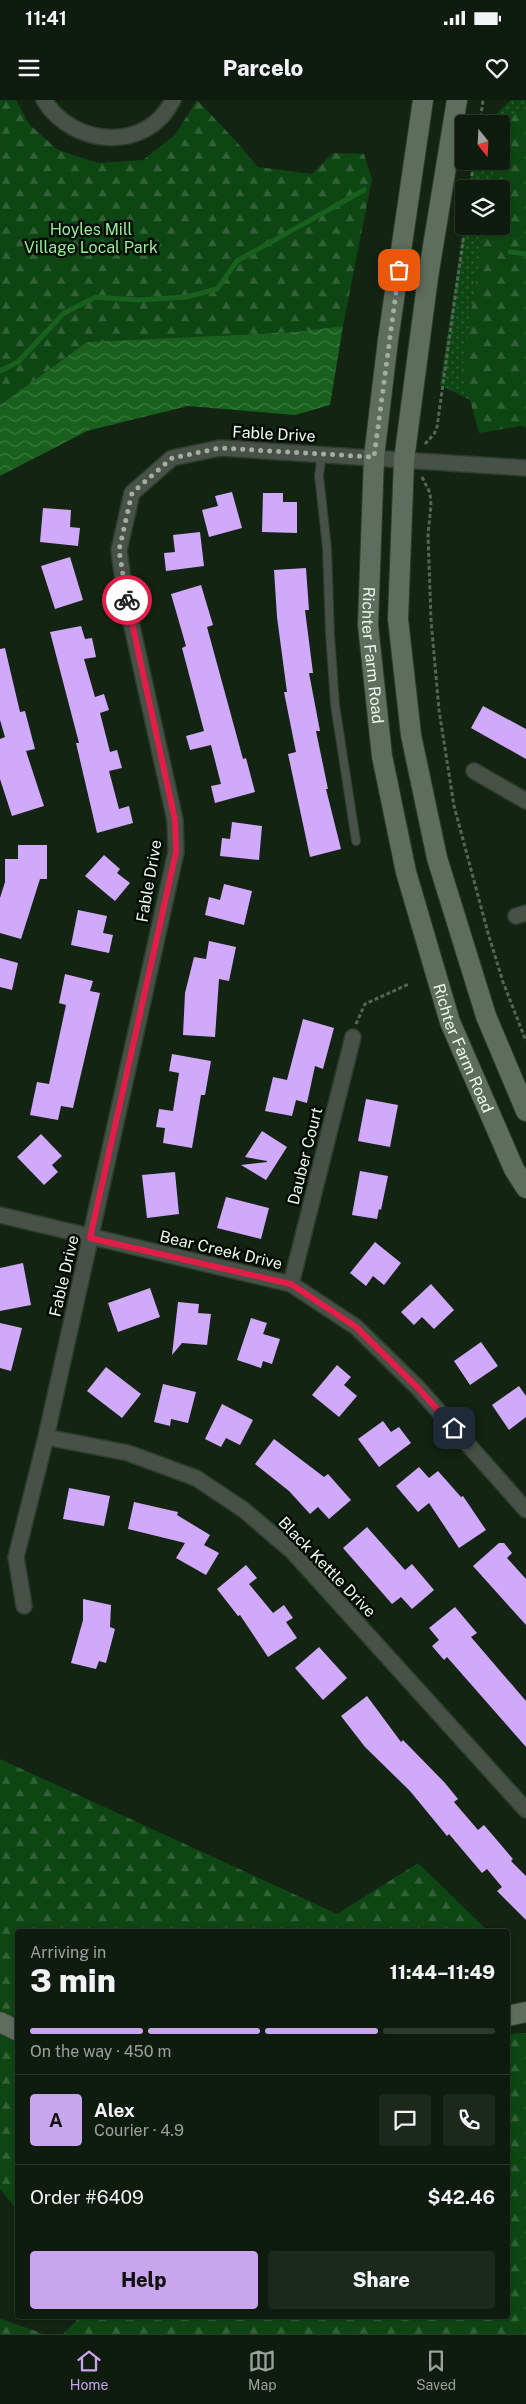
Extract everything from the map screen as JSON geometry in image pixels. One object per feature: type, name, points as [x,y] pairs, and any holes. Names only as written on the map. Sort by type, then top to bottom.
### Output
[{"type":"main road","name":"Richter Farm Road","points":[[423,100],[388,340],[374,457],[368,625],[382,756],[406,872],[450,1022],[514,1169],[526,1188]]},
{"type":"main road","name":"Richter Farm Road","points":[[457,100],[428,277],[398,619],[412,734],[443,876],[486,1016],[526,1111]]},
{"type":"main road","points":[[510,2016],[526,2012]]},
{"type":"main road","points":[[0,2022],[15,2030]]},
{"type":"street","points":[[44,100],[54,115],[68,126],[96,136],[116,137],[136,134],[157,122],[173,100]]},
{"type":"street","name":"Fable Drive","points":[[24,1606],[16,1557],[46,1437],[176,852],[175,820],[125,595],[119,550],[132,493],[172,458],[220,448],[526,468]]},
{"type":"street","points":[[474,771],[526,801]]},
{"type":"street","name":"Dauber Court","points":[[291,1284],[353,1037]]},
{"type":"street","name":"Bear Creek Drive","points":[[0,1215],[90,1238],[291,1284],[356,1327],[418,1388],[526,1510]]},
{"type":"street","name":"Black Kettle Drive","points":[[46,1437],[128,1452],[196,1478],[244,1510],[292,1551],[526,1810]]},
{"type":"lane","points":[[322,454],[319,476],[327,548],[335,705],[356,841]]},
{"type":"path","points":[[481,115],[483,100]]},
{"type":"path","points":[[464,235],[437,427],[434,434],[413,460],[430,493],[431,505],[428,534],[430,620],[439,710],[454,806],[485,925],[503,982],[526,1041]]},
{"type":"path","points":[[353,1037],[358,1016],[364,1004],[408,984]]},
{"type":"green space","name":"Hoyles Mill Village Local Park","points":[[0,100],[16,100],[29,124],[58,150],[98,163],[143,160],[175,135],[197,100],[258,167],[312,174],[333,153],[364,154],[372,179],[343,326],[295,332],[87,342],[0,405]]},
{"type":"green space","points":[[511,100],[526,100],[526,428],[440,385],[463,235],[510,235],[510,180],[470,180],[472,170],[510,170],[510,115],[495,115]]},
{"type":"green space","points":[[526,102],[526,425],[479,433],[462,371],[484,235],[510,235],[510,180],[492,180],[494,170],[510,170],[510,119]]},
{"type":"green space","points":[[0,1759],[337,1914],[418,1863],[486,1929],[15,1929],[15,2020],[0,2012]]},
{"type":"green space","points":[[0,2033],[15,2041],[15,2207],[0,2189]]},
{"type":"green space","points":[[526,2033],[526,2334],[63,2334],[78,2319],[510,2319],[510,2034]]},
{"type":"green space","points":[[1,2319],[44,2334],[0,2334]]},
{"type":"water","points":[[343,326],[330,405],[295,415],[188,406],[87,431],[0,476],[0,405],[87,342],[295,332]]},
{"type":"building","points":[[232,492],[242,528],[209,537],[202,510],[218,506],[215,496]]},
{"type":"building","points":[[263,493],[283,493],[283,502],[297,502],[297,533],[262,532]]},
{"type":"building","points":[[43,508],[71,510],[70,527],[80,528],[78,546],[40,542]]},
{"type":"building","points":[[200,532],[204,566],[166,571],[164,553],[175,552],[173,535]]},
{"type":"building","points":[[70,557],[83,600],[55,609],[41,566]]},
{"type":"building","points":[[306,568],[309,610],[305,610],[313,673],[309,673],[320,731],[316,731],[328,789],[326,789],[341,849],[310,857],[288,754],[296,752],[284,692],[287,692],[277,617],[274,570]]},
{"type":"building","points":[[201,585],[213,625],[207,627],[243,759],[246,758],[255,792],[215,803],[211,786],[221,784],[211,745],[190,750],[186,736],[204,731],[182,648],[186,646],[171,594]]},
{"type":"building","points":[[81,626],[85,639],[92,638],[96,657],[84,659],[95,697],[104,694],[109,710],[100,713],[110,752],[117,750],[122,768],[109,771],[119,809],[129,806],[133,823],[97,833],[76,743],[79,743],[50,632]]},
{"type":"building","points":[[5,648],[20,712],[25,711],[35,749],[26,751],[44,806],[12,816],[0,779],[0,739],[5,737],[0,720],[0,649]]},
{"type":"building","points":[[483,706],[526,729],[526,759],[471,728]]},
{"type":"building","points":[[232,822],[262,826],[259,860],[220,856],[222,838],[230,839]]},
{"type":"building","points":[[18,845],[47,845],[47,879],[40,879],[21,939],[0,933],[0,898],[5,882],[5,859],[18,859]]},
{"type":"building","points":[[104,855],[120,869],[117,873],[130,883],[115,901],[85,876]]},
{"type":"building","points":[[224,884],[252,891],[244,925],[205,915],[209,897],[220,900]]},
{"type":"building","points":[[78,910],[107,916],[103,933],[113,935],[109,953],[71,945]]},
{"type":"building","points":[[209,941],[236,947],[229,981],[219,979],[215,1037],[183,1035],[185,993],[194,957],[206,959]]},
{"type":"building","points":[[0,958],[18,963],[12,990],[0,987]]},
{"type":"building","points":[[65,974],[93,981],[90,991],[100,993],[73,1108],[61,1106],[58,1120],[30,1115],[37,1082],[49,1084],[66,1005],[59,1003]]},
{"type":"building","points":[[303,1019],[334,1028],[323,1069],[315,1066],[307,1103],[296,1100],[292,1116],[265,1111],[273,1077],[287,1080]]},
{"type":"building","points":[[172,1054],[211,1061],[205,1095],[201,1095],[192,1148],[163,1143],[165,1128],[156,1127],[159,1109],[173,1111],[179,1073],[169,1071]]},
{"type":"building","points":[[366,1099],[398,1105],[390,1147],[358,1141]]},
{"type":"building","points":[[262,1131],[287,1147],[266,1180],[241,1165],[267,1162],[245,1157]]},
{"type":"building","points":[[41,1134],[62,1156],[52,1165],[58,1172],[44,1185],[17,1157]]},
{"type":"building","points":[[360,1171],[388,1176],[381,1210],[379,1209],[377,1219],[352,1215]]},
{"type":"building","points":[[175,1172],[179,1214],[147,1218],[142,1175]]},
{"type":"building","points":[[226,1197],[269,1208],[261,1239],[217,1228]]},
{"type":"building","points":[[375,1242],[401,1263],[384,1285],[373,1276],[366,1286],[350,1273]]},
{"type":"building","points":[[23,1263],[31,1305],[0,1311],[0,1268]]},
{"type":"building","points":[[431,1284],[454,1310],[434,1329],[422,1317],[414,1325],[401,1312]]},
{"type":"building","points":[[150,1288],[160,1317],[118,1332],[108,1303]]},
{"type":"building","points":[[178,1302],[199,1304],[198,1313],[211,1314],[207,1345],[182,1343],[172,1355]]},
{"type":"building","points":[[251,1318],[267,1323],[263,1334],[280,1339],[272,1364],[263,1361],[261,1368],[237,1360]]},
{"type":"building","points":[[0,1323],[22,1328],[11,1371],[0,1368]]},
{"type":"building","points":[[481,1342],[498,1366],[470,1385],[454,1361]]},
{"type":"building","points":[[337,1365],[351,1377],[344,1385],[357,1396],[339,1417],[312,1395]]},
{"type":"building","points":[[106,1367],[141,1394],[122,1418],[87,1391]]},
{"type":"building","points":[[163,1384],[196,1392],[188,1423],[171,1419],[170,1426],[154,1422]]},
{"type":"building","points":[[519,1386],[526,1396],[526,1417],[509,1430],[492,1405]]},
{"type":"building","points":[[222,1404],[253,1420],[240,1445],[226,1438],[221,1447],[205,1439]]},
{"type":"building","points":[[383,1421],[391,1432],[399,1427],[411,1443],[379,1467],[358,1439]]},
{"type":"building","points":[[274,1439],[324,1477],[328,1474],[351,1500],[329,1519],[318,1507],[310,1514],[289,1491],[255,1464]]},
{"type":"building","points":[[419,1467],[429,1478],[438,1471],[461,1497],[463,1496],[486,1530],[459,1548],[429,1503],[418,1512],[396,1486]]},
{"type":"building","points":[[69,1488],[110,1496],[104,1526],[63,1519]]},
{"type":"building","points":[[134,1502],[178,1512],[177,1515],[210,1535],[204,1545],[219,1553],[206,1575],[176,1558],[185,1543],[128,1529]]},
{"type":"building","points":[[367,1527],[405,1570],[412,1564],[434,1590],[412,1609],[401,1597],[392,1604],[343,1548]]},
{"type":"building","points":[[499,1543],[504,1543],[512,1553],[507,1558],[526,1579],[526,1625],[473,1566]]},
{"type":"building","points":[[246,1565],[257,1578],[249,1584],[273,1613],[284,1605],[293,1618],[286,1622],[297,1638],[268,1657],[240,1615],[238,1616],[217,1589]]},
{"type":"building","points":[[83,1599],[111,1605],[110,1627],[115,1629],[106,1663],[99,1661],[96,1669],[71,1663],[83,1620]]},
{"type":"building","points":[[455,1607],[477,1633],[471,1637],[526,1701],[526,1747],[447,1657],[444,1660],[432,1646],[439,1640],[429,1628]]},
{"type":"building","points":[[319,1647],[347,1678],[323,1700],[295,1668]]},
{"type":"building","points":[[367,1696],[401,1742],[403,1740],[445,1783],[458,1799],[454,1802],[478,1830],[484,1825],[513,1859],[511,1861],[526,1876],[526,1920],[497,1891],[502,1887],[487,1869],[482,1873],[449,1834],[447,1836],[410,1791],[365,1747],[341,1716]]},
{"type":"waterway","points":[[0,371],[18,362],[64,313],[96,297],[138,300],[186,297],[217,289],[237,261],[364,190]]},
{"type":"waterway","points":[[510,252],[526,254]]},
{"type":"way so far","points":[[127,600],[119,550],[132,493],[172,458],[220,448],[374,457],[388,340],[399,270]]},
{"type":"route","points":[[127,600],[175,820],[176,852],[90,1238],[291,1284],[356,1327],[418,1388],[454,1428]]}]
